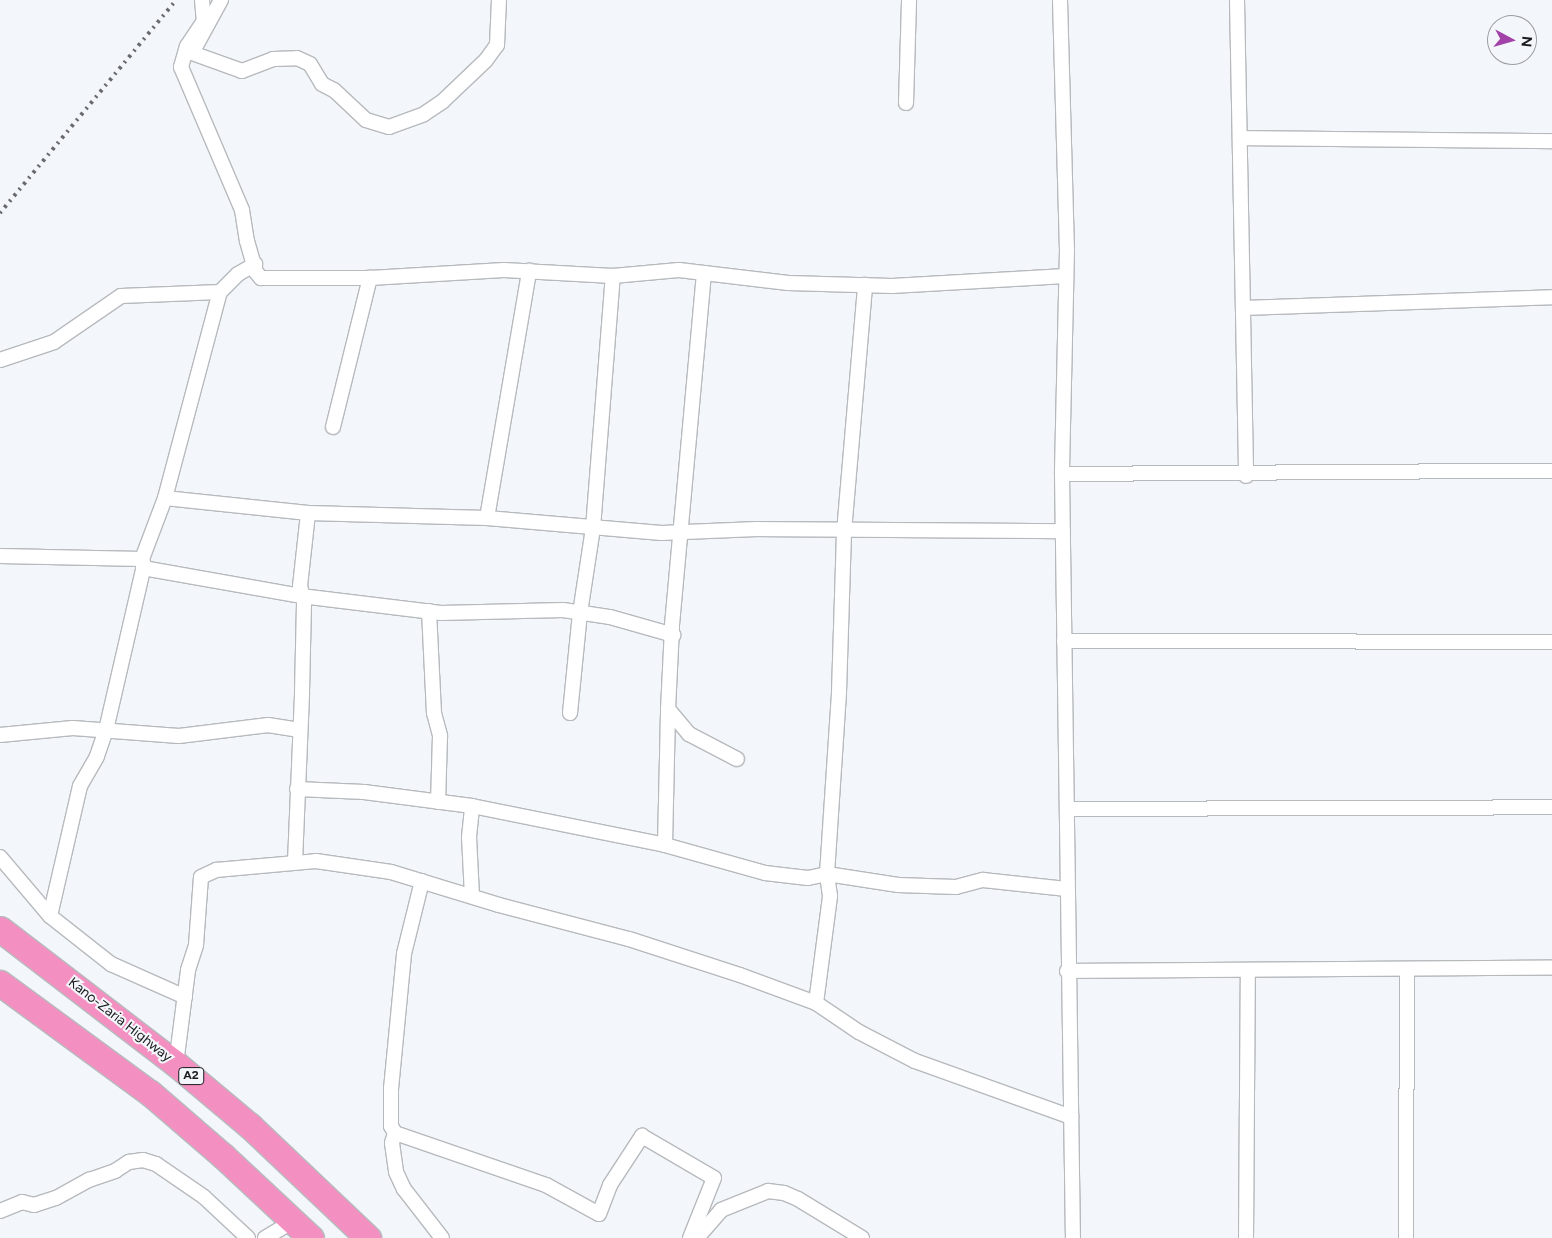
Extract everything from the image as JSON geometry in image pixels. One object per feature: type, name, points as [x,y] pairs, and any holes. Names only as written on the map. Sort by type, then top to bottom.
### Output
[{"type":"highway","name":"Kano-Zaria Highway","points":[[0,929],[176,1064],[250,1126],[368,1238]]},
{"type":"highway","points":[[0,983],[150,1093],[302,1230]]},
{"type":"street","points":[[202,0],[204,21],[187,46],[181,67],[242,210],[247,241],[255,264],[262,278],[270,281],[370,278],[504,270],[613,276],[679,270],[788,282],[865,285],[936,284],[1066,276]]},
{"type":"street","points":[[221,0],[192,53],[242,71],[273,59],[297,58],[310,64],[322,84],[334,90],[366,120],[390,127],[424,114],[443,101],[486,60],[497,44],[499,0]]},
{"type":"street","points":[[906,104],[909,0]]},
{"type":"street","points":[[1060,0],[1066,276],[1062,474],[1067,809],[1067,972],[1073,1238]]},
{"type":"street","points":[[1237,0],[1246,476]]},
{"type":"street","points":[[1240,138],[1552,141]]},
{"type":"street","points":[[50,916],[80,786],[97,756],[106,730],[143,563],[165,498],[220,292],[238,274],[255,264]]},
{"type":"street","points":[[486,518],[529,271]]},
{"type":"street","points":[[665,845],[668,709],[673,635],[704,274]]},
{"type":"street","points":[[570,713],[580,613],[593,528],[613,276]]},
{"type":"street","points":[[333,427],[370,278]]},
{"type":"street","points":[[816,1002],[830,896],[827,874],[839,692],[844,532],[865,285]]},
{"type":"street","points":[[0,360],[54,342],[70,333],[106,304],[121,296],[220,292]]},
{"type":"street","points":[[1243,308],[1552,297]]},
{"type":"street","points":[[1062,474],[1246,476],[1552,471]]},
{"type":"street","points":[[165,498],[308,512],[486,518],[593,528],[682,533],[757,529],[844,532],[1063,531]]},
{"type":"street","points":[[295,862],[304,602],[301,596],[302,551],[308,512]]},
{"type":"street","points":[[0,556],[143,563],[301,596],[429,611],[580,613],[673,635]]},
{"type":"street","points":[[429,611],[434,713],[440,736],[438,802]]},
{"type":"street","points":[[1064,641],[1552,642]]},
{"type":"street","points":[[668,709],[689,734],[736,759]]},
{"type":"street","points":[[0,735],[73,728],[179,736],[268,725],[300,730]]},
{"type":"street","points":[[297,789],[364,792],[472,806],[665,845],[765,873],[808,878],[827,874],[898,885],[956,888],[984,880],[1067,889]]},
{"type":"street","points":[[472,806],[469,837],[472,896]]},
{"type":"street","points":[[1067,809],[1552,808]]},
{"type":"street","points":[[0,857],[50,916],[111,964],[186,996]]},
{"type":"street","points":[[176,1064],[188,970],[196,945],[201,877],[216,870],[279,867],[295,862],[369,867],[629,939],[816,1002],[859,1032],[915,1061],[1071,1117]]},
{"type":"street","points":[[422,881],[404,954],[391,1088],[391,1126],[395,1133],[546,1185],[599,1214],[610,1184],[642,1136],[714,1178],[690,1238]]},
{"type":"street","points":[[1067,972],[1552,968]]},
{"type":"street","points":[[1406,1238],[1407,970]]},
{"type":"street","points":[[1246,1238],[1248,972]]},
{"type":"street","points":[[395,1133],[392,1143],[396,1172],[404,1189],[442,1238]]},
{"type":"street","points":[[0,1211],[22,1202],[34,1205],[56,1198],[89,1180],[115,1171],[129,1162],[143,1160],[156,1164],[204,1197],[248,1238]]},
{"type":"street","points":[[697,1238],[721,1210],[768,1191],[784,1193],[798,1199],[862,1238]]},
{"type":"street","points":[[265,1238],[302,1230]]},
{"type":"railway","points":[[0,213],[176,0]]}]
